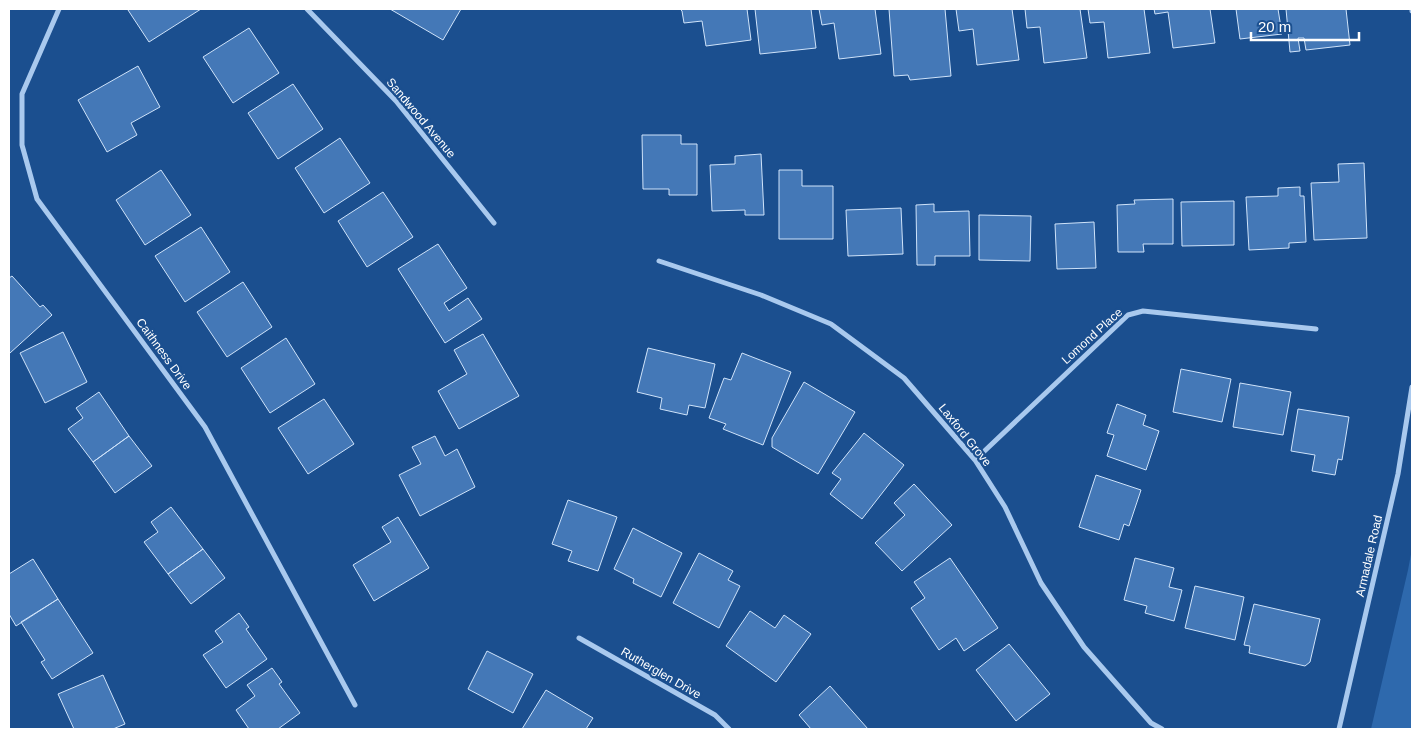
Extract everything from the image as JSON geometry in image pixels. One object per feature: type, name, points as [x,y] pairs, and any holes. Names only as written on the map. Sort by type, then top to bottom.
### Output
[{"type":"street","name":"Caithness Drive","points":[[59,9],[22,94],[22,145],[37,199],[206,427],[356,705]]},
{"type":"street","name":"Sandwood Avenue","points":[[306,9],[396,100],[494,223]]},
{"type":"street","name":"Laxford Grove","points":[[659,261],[761,295],[831,324],[904,378],[975,460],[1005,507],[1041,583],[1084,647],[1151,723],[1162,729]]},
{"type":"street","name":"Lomond Place","points":[[975,460],[1128,315],[1143,311],[1316,329]]},
{"type":"street","name":"Armadale Road","points":[[1339,729],[1398,474],[1412,387]]},
{"type":"street","name":"Rutherglen Drive","points":[[579,638],[715,715],[729,729]]},
{"type":"shaded area","points":[[1412,549],[1412,729],[1371,729],[1408,570]]},
{"type":"building","points":[[201,9],[149,42],[128,10]]},
{"type":"building","points":[[390,9],[461,9],[443,40]]},
{"type":"building","points":[[680,9],[747,9],[751,40],[706,46],[702,21],[684,23]]},
{"type":"building","points":[[755,9],[811,9],[816,48],[760,54]]},
{"type":"building","points":[[819,9],[875,9],[881,54],[839,59],[834,23],[822,25]]},
{"type":"building","points":[[889,9],[945,9],[951,76],[910,80],[908,75],[894,76]]},
{"type":"building","points":[[956,9],[1012,9],[1019,60],[977,65],[973,29],[959,31]]},
{"type":"building","points":[[1025,9],[1080,9],[1087,58],[1044,63],[1040,27],[1027,28]]},
{"type":"building","points":[[1088,9],[1144,9],[1150,53],[1108,58],[1104,22],[1090,23]]},
{"type":"building","points":[[1154,9],[1210,9],[1215,43],[1173,48],[1168,12],[1155,14]]},
{"type":"building","points":[[1236,9],[1278,9],[1282,34],[1240,39]]},
{"type":"building","points":[[1286,9],[1346,9],[1350,45],[1306,50],[1304,38],[1298,38],[1300,51],[1290,52]]},
{"type":"building","points":[[249,28],[279,73],[233,103],[203,57]]},
{"type":"building","points":[[138,66],[160,107],[131,123],[137,135],[107,152],[78,100]]},
{"type":"building","points":[[293,84],[323,129],[278,159],[248,113]]},
{"type":"building","points":[[642,135],[681,135],[681,144],[697,144],[697,195],[669,195],[669,189],[643,189]]},
{"type":"building","points":[[340,138],[370,183],[324,213],[295,168]]},
{"type":"building","points":[[761,154],[764,215],[745,215],[745,210],[712,211],[710,165],[735,164],[735,156]]},
{"type":"building","points":[[1364,163],[1367,238],[1314,240],[1311,183],[1339,182],[1338,164]]},
{"type":"building","points":[[161,170],[191,215],[145,245],[116,200]]},
{"type":"building","points":[[779,170],[802,170],[802,186],[833,186],[833,239],[779,239]]},
{"type":"building","points":[[1300,187],[1300,196],[1304,196],[1306,242],[1289,243],[1289,248],[1249,250],[1246,197],[1278,196],[1278,188]]},
{"type":"building","points":[[383,192],[413,237],[367,267],[338,221]]},
{"type":"building","points":[[1173,199],[1173,244],[1143,244],[1144,252],[1118,252],[1117,205],[1135,204],[1134,200]]},
{"type":"building","points":[[1234,201],[1234,245],[1182,246],[1181,202]]},
{"type":"building","points":[[934,204],[934,212],[969,211],[970,256],[935,256],[935,265],[917,265],[916,205]]},
{"type":"building","points":[[901,208],[903,254],[848,256],[846,210]]},
{"type":"building","points":[[979,215],[1031,216],[1030,261],[979,260]]},
{"type":"building","points":[[1094,222],[1096,268],[1057,269],[1055,224]]},
{"type":"building","points":[[201,227],[230,272],[185,302],[155,256]]},
{"type":"building","points":[[438,244],[467,288],[444,303],[449,311],[468,298],[482,319],[445,343],[398,269]]},
{"type":"building","points":[[12,276],[40,307],[43,305],[52,315],[10,353],[9,278]]},
{"type":"building","points":[[243,282],[272,327],[227,357],[197,312]]},
{"type":"building","points":[[63,332],[87,382],[45,403],[20,353]]},
{"type":"building","points":[[483,334],[519,396],[459,429],[438,391],[467,374],[454,350]]},
{"type":"building","points":[[286,338],[315,384],[270,413],[241,368]]},
{"type":"building","points":[[648,348],[715,364],[705,408],[689,405],[687,415],[660,409],[662,398],[637,392]]},
{"type":"building","points":[[742,353],[791,372],[763,445],[723,429],[726,424],[709,418],[724,378],[731,380]]},
{"type":"building","points":[[1181,369],[1231,379],[1222,422],[1173,412]]},
{"type":"building","points":[[804,382],[855,412],[818,474],[772,447],[772,438]]},
{"type":"building","points":[[1240,383],[1291,392],[1283,435],[1233,427]]},
{"type":"building","points":[[99,392],[129,436],[93,462],[68,429],[83,418],[76,408]]},
{"type":"building","points":[[324,399],[354,444],[308,474],[278,428]]},
{"type":"building","points":[[1117,404],[1146,415],[1143,425],[1159,431],[1146,470],[1107,456],[1114,435],[1107,433]]},
{"type":"building","points":[[1298,409],[1349,417],[1342,460],[1338,459],[1335,475],[1312,471],[1315,455],[1291,451]]},
{"type":"building","points":[[864,433],[904,465],[862,519],[830,494],[841,479],[832,473]]},
{"type":"building","points":[[129,436],[152,466],[115,493],[93,462]]},
{"type":"building","points":[[435,436],[445,456],[457,449],[475,487],[420,516],[399,475],[421,464],[412,447]]},
{"type":"building","points":[[1096,475],[1141,490],[1129,526],[1124,524],[1119,540],[1079,527]]},
{"type":"building","points":[[914,484],[952,525],[902,571],[875,543],[905,515],[894,503]]},
{"type":"building","points":[[568,500],[617,517],[598,571],[568,561],[572,551],[552,544]]},
{"type":"building","points":[[171,507],[203,549],[168,574],[144,542],[158,532],[151,522]]},
{"type":"building","points":[[398,517],[429,568],[374,601],[353,565],[391,542],[382,527]]},
{"type":"building","points":[[633,528],[682,553],[661,597],[633,583],[634,579],[614,569]]},
{"type":"building","points":[[203,549],[225,578],[191,604],[168,574]]},
{"type":"building","points":[[699,553],[733,571],[728,580],[740,586],[719,628],[673,603]]},
{"type":"building","points":[[950,558],[998,628],[964,651],[956,638],[939,650],[911,608],[925,598],[914,582]]},
{"type":"building","points":[[1135,558],[1174,568],[1169,587],[1182,590],[1174,621],[1145,613],[1147,606],[1124,600]]},
{"type":"building","points":[[33,559],[58,599],[16,626],[9,614],[9,574]]},
{"type":"building","points":[[1195,586],[1244,597],[1235,640],[1185,628]]},
{"type":"building","points":[[58,599],[93,653],[52,679],[41,662],[45,660],[21,622]]},
{"type":"building","points":[[1254,604],[1320,619],[1310,662],[1305,666],[1249,653],[1250,646],[1244,645]]},
{"type":"building","points":[[750,611],[775,628],[784,615],[811,634],[776,682],[726,646]]},
{"type":"building","points":[[239,613],[249,627],[246,629],[267,659],[226,688],[203,655],[223,642],[215,631]]},
{"type":"building","points":[[1009,644],[1050,694],[1016,721],[976,670]]},
{"type":"building","points":[[487,651],[533,674],[513,713],[468,689]]},
{"type":"building","points":[[272,668],[282,682],[279,684],[300,713],[278,729],[249,729],[236,710],[255,696],[247,685]]},
{"type":"building","points":[[103,675],[125,724],[113,729],[74,729],[58,694]]},
{"type":"building","points":[[830,686],[868,729],[811,729],[799,715]]},
{"type":"building","points":[[546,690],[593,718],[586,729],[522,729]]}]
